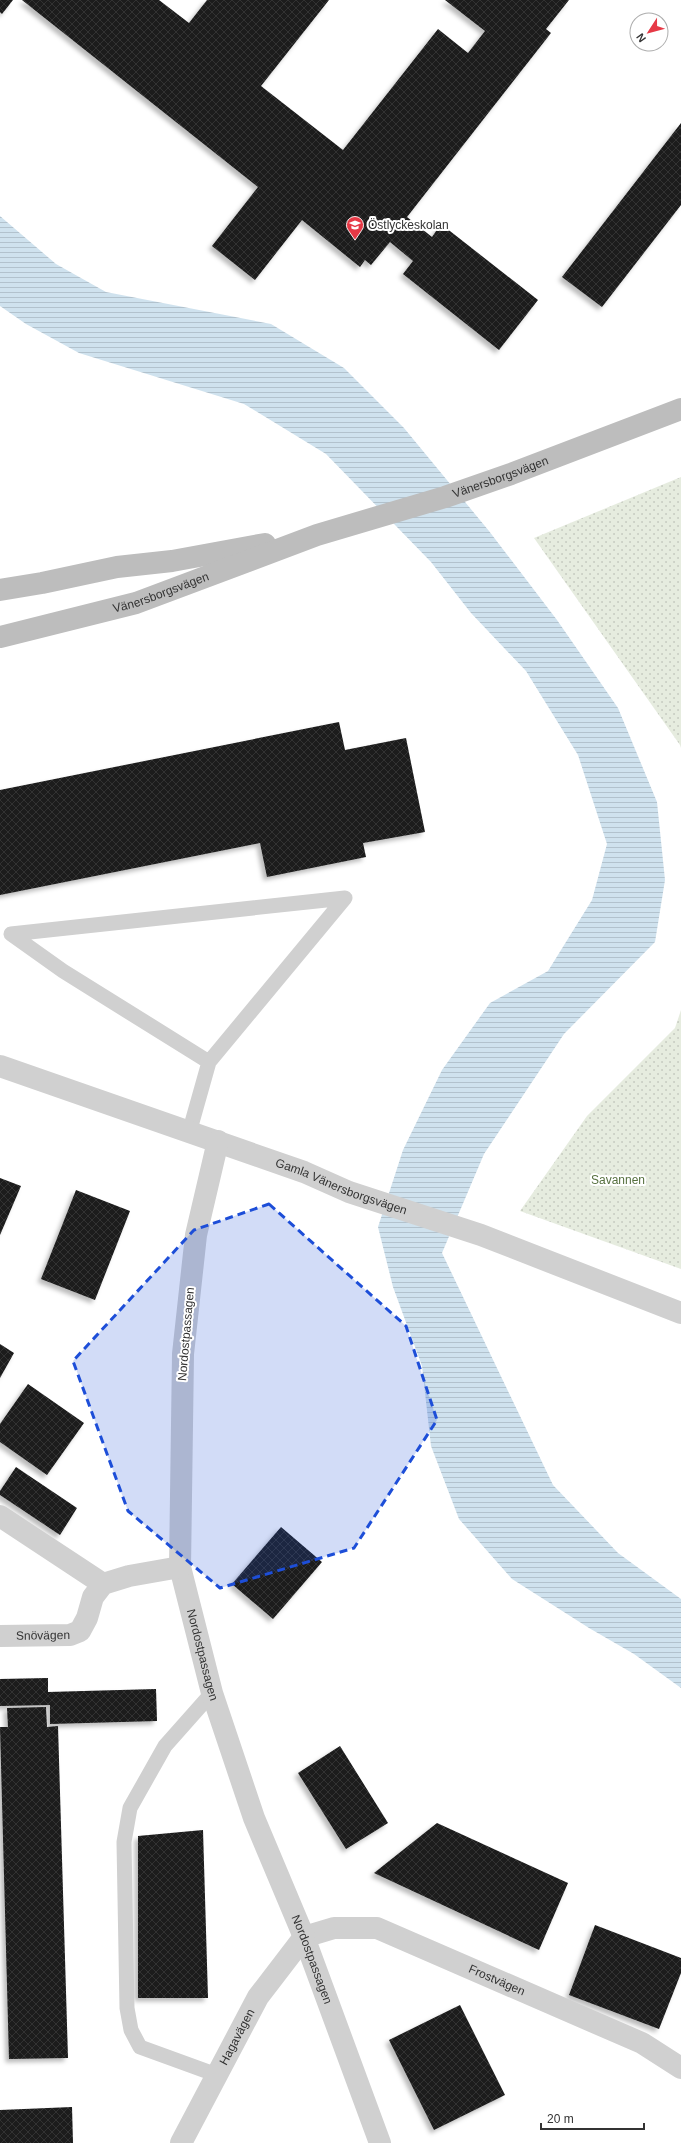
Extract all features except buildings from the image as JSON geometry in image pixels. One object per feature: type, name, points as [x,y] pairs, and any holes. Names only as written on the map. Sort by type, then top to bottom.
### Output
[{"type":"main road","name":"Vänersborgsvägen","points":[[0,637],[136,603],[317,535],[445,497],[511,474],[681,409]]},
{"type":"main road","name":"Vänersborgsvägen","points":[[0,590],[42,583],[117,567],[172,561],[317,535]]},
{"type":"street","name":"Gamla Vänersborgsvägen","points":[[0,1066],[188,1133],[218,1141],[304,1172],[349,1192],[481,1235],[681,1313]]},
{"type":"street","name":"Nordostpassagen","points":[[218,1141],[196,1235],[182,1354],[180,1567],[212,1693],[254,1818],[304,1937],[380,2143]]},
{"type":"street","points":[[0,1516],[102,1584],[129,1576],[180,1567]]},
{"type":"street","name":"Snövägen","points":[[0,1636],[70,1635],[80,1631],[87,1618],[93,1597],[102,1584]]},
{"type":"street","name":"Frostvägen","points":[[304,1937],[334,1928],[377,1928],[642,2043],[681,2068]]},
{"type":"street","name":"Hagavägen","points":[[181,2143],[258,1997],[304,1937]]},
{"type":"lane","points":[[188,1133],[209,1062],[345,898],[11,934],[63,971],[209,1062]]},
{"type":"lane","points":[[212,1693],[164,1746],[130,1808],[124,1842],[127,2008],[131,2030],[140,2047],[217,2075]]},
{"type":"highlighted area","points":[[269,1204],[406,1326],[437,1420],[354,1548],[220,1588],[128,1511],[73,1361],[194,1230]]},
{"type":"green space","points":[[681,477],[681,748],[534,538]]},
{"type":"green space","name":"Savannen","points":[[681,1010],[681,1269],[520,1211],[587,1116],[675,1028]]},
{"type":"water","points":[[0,216],[56,264],[106,292],[271,324],[344,368],[404,428],[489,531],[557,620],[618,708],[657,802],[665,880],[655,942],[564,1034],[484,1154],[442,1253],[553,1485],[618,1553],[681,1599],[681,1688],[634,1654],[589,1628],[512,1579],[459,1519],[431,1446],[422,1366],[393,1287],[378,1227],[403,1150],[442,1070],[490,1003],[548,971],[592,900],[607,844],[578,755],[526,671],[471,613],[431,562],[326,454],[244,404],[79,353],[26,324],[0,306]]},
{"type":"place","name":"Östlyckeskolan","points":[[355,240]]}]
